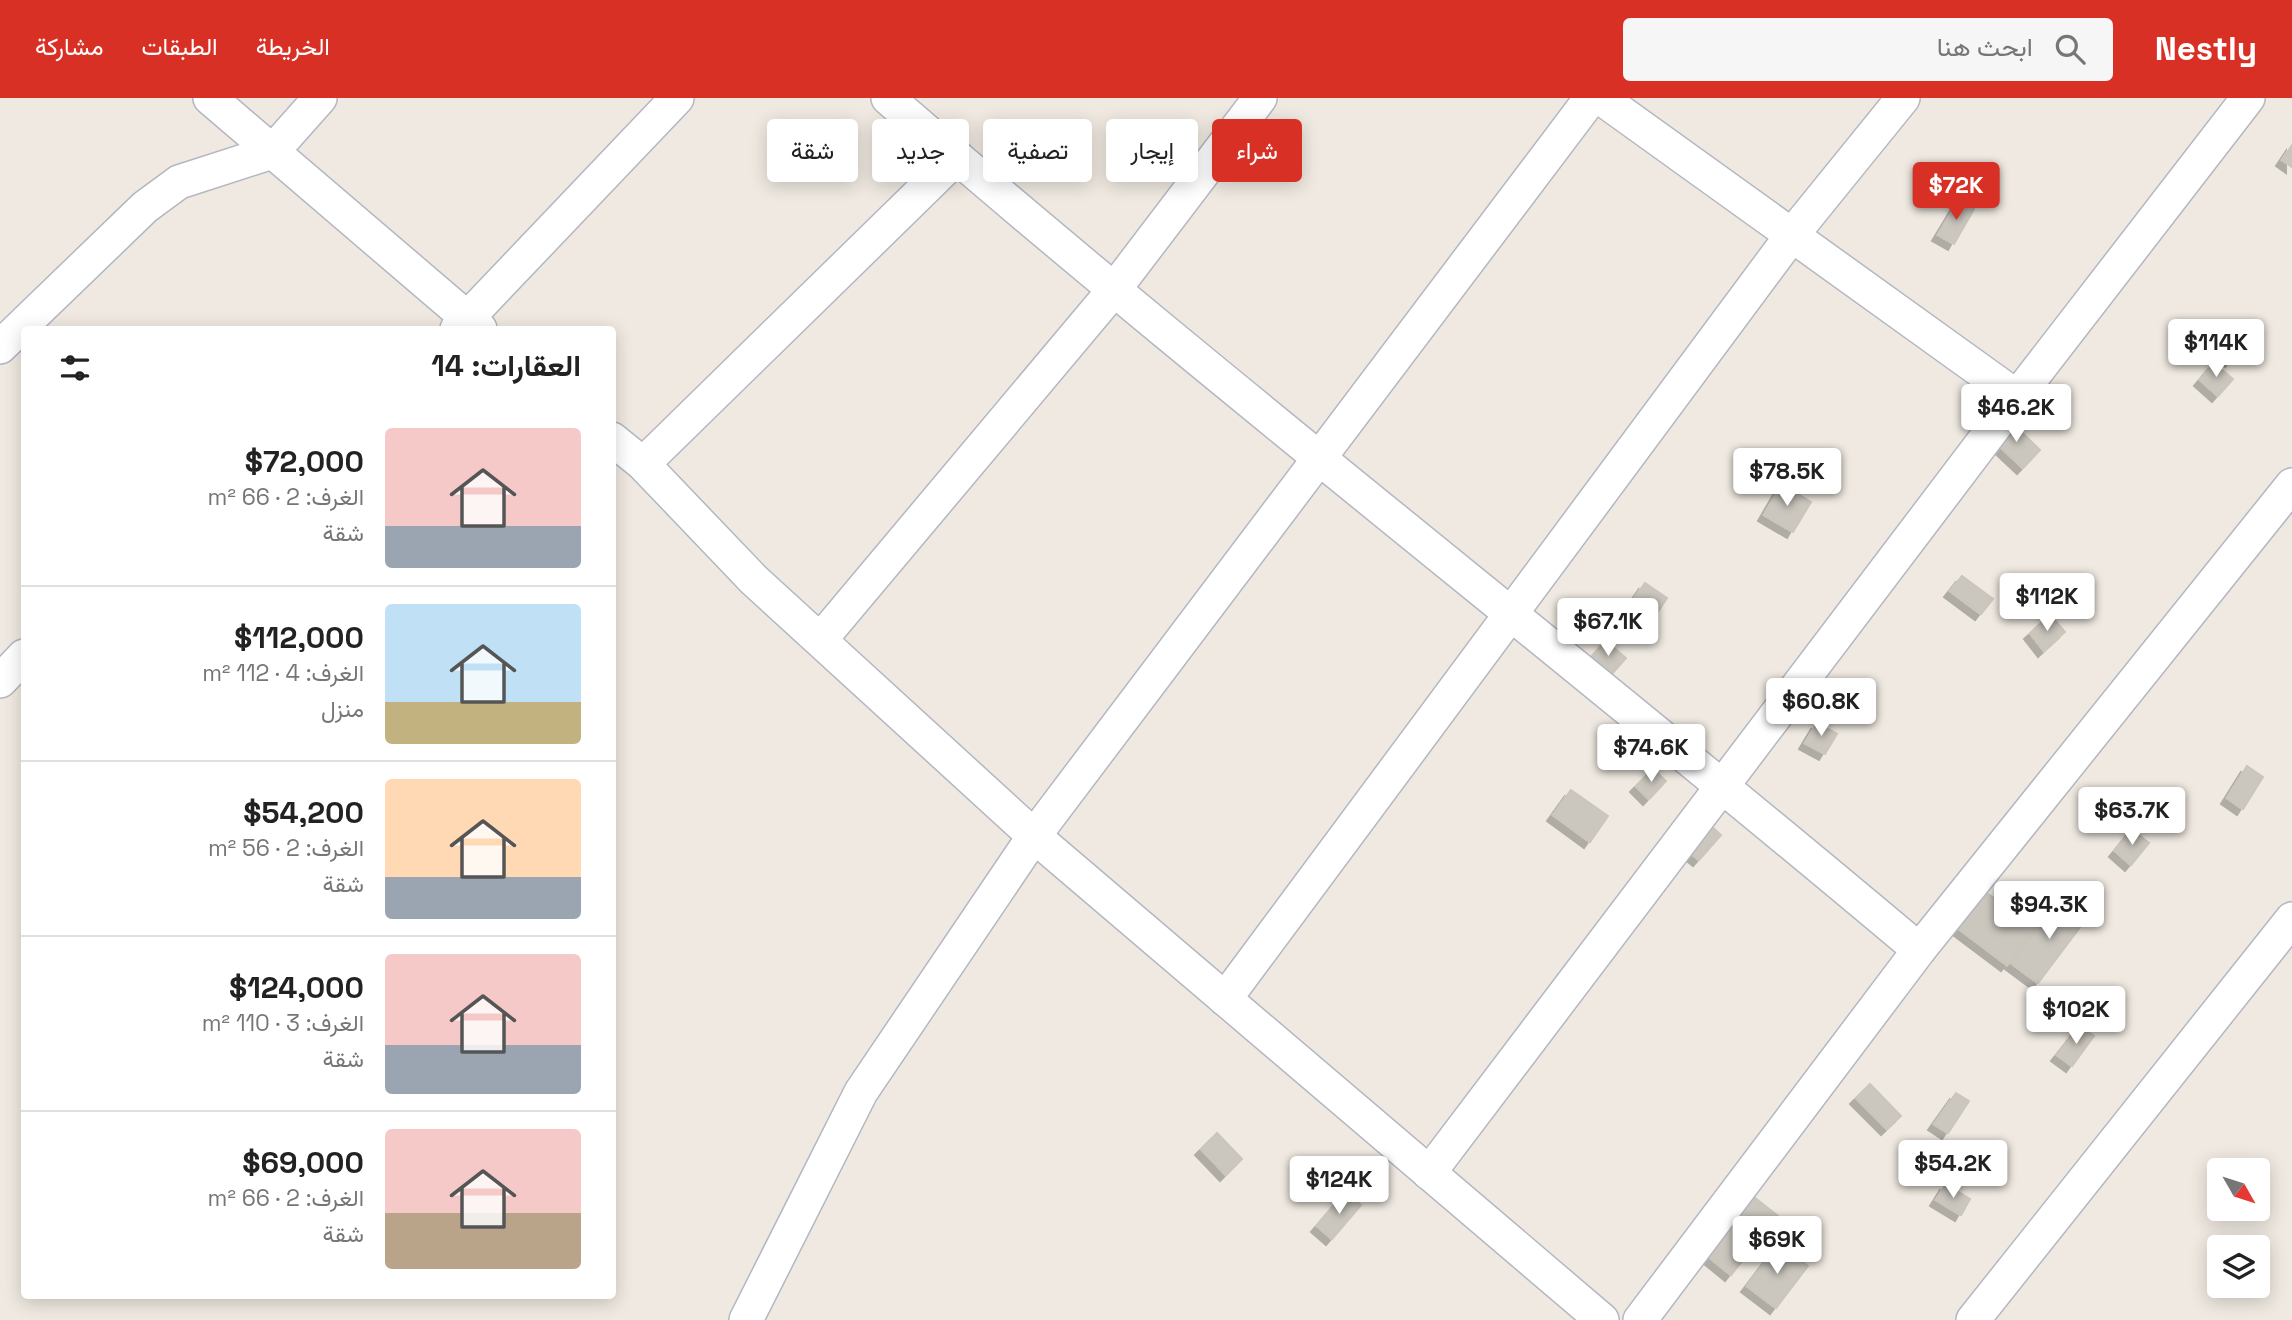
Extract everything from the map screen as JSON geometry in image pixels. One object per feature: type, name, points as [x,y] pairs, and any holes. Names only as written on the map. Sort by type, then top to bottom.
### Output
[{"type":"street","points":[[210,98],[469,326],[677,98]]},
{"type":"street","points":[[22,326],[145,207],[178,182],[272,152],[320,98]]},
{"type":"street","points":[[888,98],[912,119]]},
{"type":"street","points":[[821,639],[1113,290],[1261,98]]},
{"type":"street","points":[[746,1320],[861,1091],[1034,836],[1591,98]]},
{"type":"street","points":[[1601,98],[2017,397]]},
{"type":"street","points":[[1224,999],[1792,235],[1903,98]]},
{"type":"street","points":[[1429,1173],[2017,397],[2248,98]]},
{"type":"street","points":[[969,168],[1113,290],[1723,785],[1919,950]]},
{"type":"street","points":[[643,464],[932,182]]},
{"type":"street","points":[[0,347],[21,327]]},
{"type":"street","points":[[616,442],[643,464],[754,580],[1034,836],[1602,1320]]},
{"type":"street","points":[[1640,1320],[1919,950],[2292,485]]},
{"type":"street","points":[[0,681],[21,659]]},
{"type":"street","points":[[1973,1320],[2292,919]]},
{"type":"building","points":[[2292,145],[2292,167],[2282,160]]},
{"type":"building","points":[[1959,200],[1974,209],[1954,244],[1938,235]]},
{"type":"building","points":[[2222,328],[2244,343],[2231,361],[2209,347]]},
{"type":"building","points":[[2214,363],[2233,379],[2218,396],[2200,380]]},
{"type":"building","points":[[2010,421],[2040,450],[2023,468],[1992,439]]},
{"type":"building","points":[[1782,484],[1811,502],[1793,532],[1764,515]]},
{"type":"building","points":[[1962,576],[1993,599],[1981,614],[1950,591]]},
{"type":"building","points":[[1645,583],[1667,598],[1653,619],[1631,603]]},
{"type":"building","points":[[2050,615],[2065,632],[2044,651],[2030,633]]},
{"type":"building","points":[[1606,641],[1626,658],[1610,676],[1590,659]]},
{"type":"building","points":[[1817,723],[1837,734],[1825,754],[1805,743]]},
{"type":"building","points":[[2247,766],[2263,777],[2243,809],[2227,798]]},
{"type":"building","points":[[1653,769],[1666,781],[1649,799],[1636,786]]},
{"type":"building","points":[[1571,790],[1608,816],[1590,842],[1553,815]]},
{"type":"building","points":[[1710,825],[1721,835],[1699,860],[1688,851]]},
{"type":"building","points":[[2132,830],[2149,843],[2131,865],[2115,851]]},
{"type":"building","points":[[1983,890],[2035,929],[2007,965],[1955,926]]},
{"type":"building","points":[[2060,898],[2087,918],[2038,983],[2011,963]]},
{"type":"building","points":[[2080,1026],[2094,1036],[2072,1066],[2057,1055]]},
{"type":"building","points":[[1870,1084],[1901,1116],[1887,1129],[1856,1098]]},
{"type":"building","points":[[1956,1093],[1969,1101],[1948,1133],[1934,1124]]},
{"type":"building","points":[[1217,1133],[1242,1159],[1226,1175],[1201,1149]]},
{"type":"building","points":[[1946,1184],[1970,1199],[1961,1215],[1936,1200]]},
{"type":"building","points":[[1346,1192],[1361,1205],[1332,1239],[1317,1226]]},
{"type":"building","points":[[1750,1194],[1778,1216],[1731,1275],[1704,1253]]},
{"type":"building","points":[[1779,1244],[1808,1266],[1776,1308],[1747,1286]]}]
